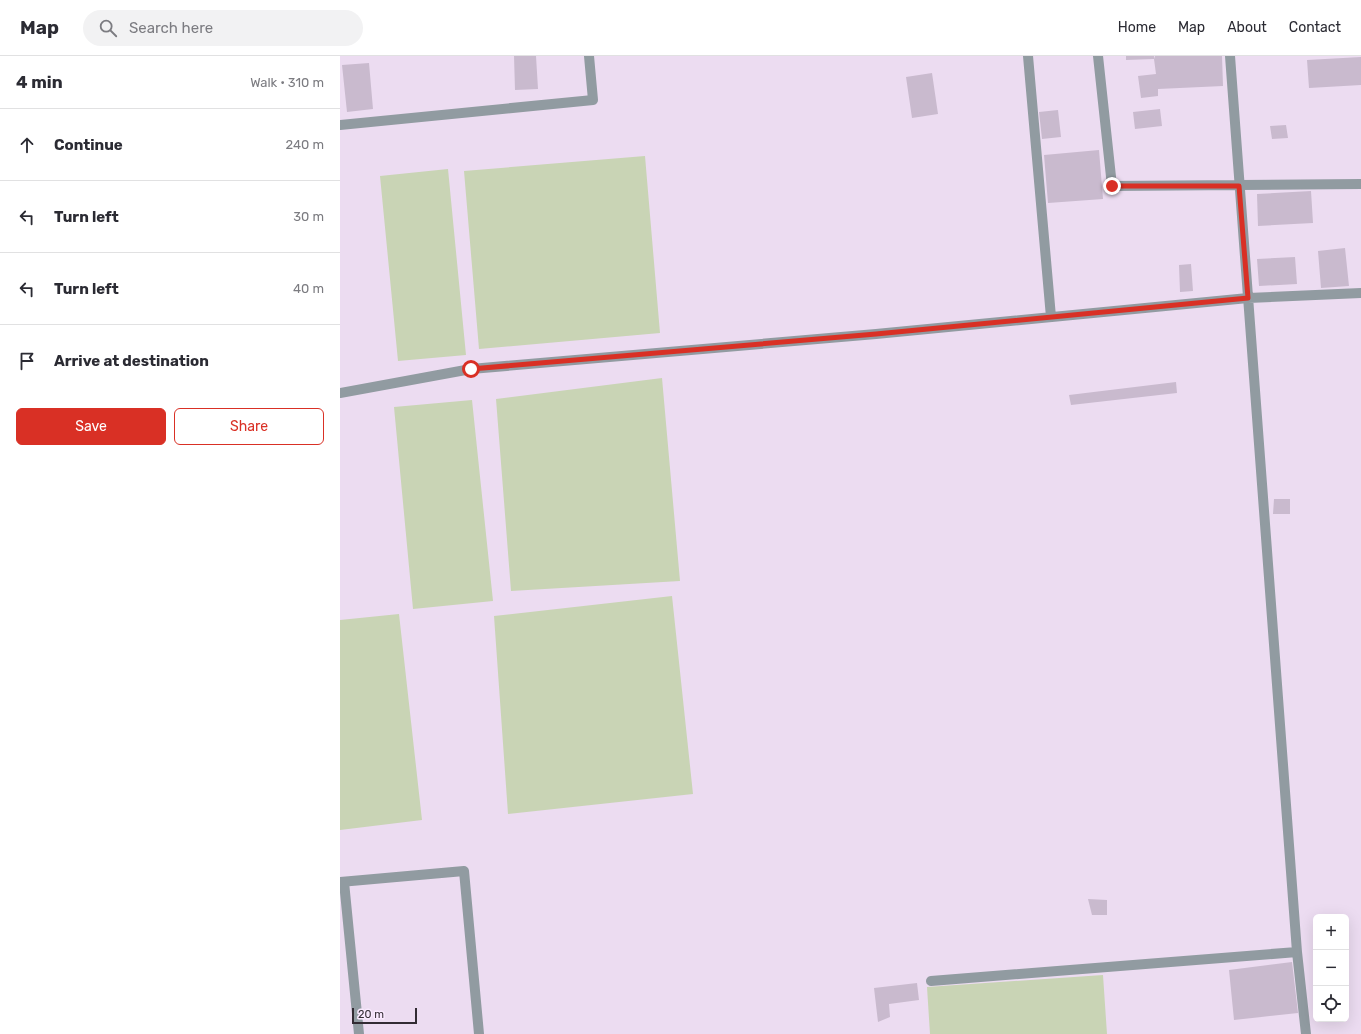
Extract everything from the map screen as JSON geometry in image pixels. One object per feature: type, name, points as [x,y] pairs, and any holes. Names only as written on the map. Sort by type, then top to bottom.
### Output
[{"type":"street","points":[[340,125],[592,100],[589,56]]},
{"type":"street","points":[[1028,56],[1052,317]]},
{"type":"street","points":[[1098,56],[1112,186],[1361,184]]},
{"type":"street","points":[[1230,56],[1297,952],[1306,1034]]},
{"type":"street","points":[[340,393],[471,369],[876,334],[1248,298],[1361,293]]},
{"type":"street","points":[[359,1034],[342,882],[464,871],[479,1034]]},
{"type":"street","points":[[931,981],[1297,952]]},
{"type":"green space","points":[[645,156],[660,333],[479,349],[464,171]]},
{"type":"green space","points":[[448,169],[466,355],[398,361],[380,176]]},
{"type":"green space","points":[[662,378],[680,581],[511,591],[496,399]]},
{"type":"green space","points":[[472,400],[493,601],[413,609],[394,407]]},
{"type":"green space","points":[[672,596],[693,794],[508,814],[494,616]]},
{"type":"green space","points":[[399,614],[422,820],[340,830],[340,620]]},
{"type":"green space","points":[[1103,975],[1107,1034],[930,1034],[927,987]]},
{"type":"building","points":[[514,56],[536,56],[538,89],[515,90]]},
{"type":"building","points":[[1126,56],[1154,56],[1154,59],[1126,60]]},
{"type":"building","points":[[1155,56],[1222,56],[1223,86],[1158,89],[1158,96],[1141,98],[1138,76],[1156,74]]},
{"type":"building","points":[[1361,57],[1361,85],[1309,88],[1307,60]]},
{"type":"building","points":[[369,63],[373,109],[347,112],[342,65]]},
{"type":"building","points":[[932,73],[938,114],[912,118],[906,77]]},
{"type":"building","points":[[1160,109],[1162,126],[1135,129],[1133,112]]},
{"type":"building","points":[[1058,110],[1061,137],[1042,139],[1039,112]]},
{"type":"building","points":[[1286,125],[1288,138],[1272,139],[1270,126]]},
{"type":"building","points":[[1099,150],[1103,199],[1048,203],[1044,155]]},
{"type":"building","points":[[1311,191],[1313,223],[1258,226],[1257,194]]},
{"type":"building","points":[[1345,248],[1349,286],[1321,288],[1318,251]]},
{"type":"building","points":[[1295,257],[1297,284],[1259,286],[1257,259]]},
{"type":"building","points":[[1191,264],[1193,291],[1180,292],[1179,265]]},
{"type":"building","points":[[1176,382],[1177,393],[1071,405],[1069,395]]},
{"type":"building","points":[[1274,499],[1290,499],[1290,514],[1273,514]]},
{"type":"building","points":[[1088,899],[1107,900],[1107,915],[1092,915]]},
{"type":"building","points":[[1292,962],[1298,1013],[1234,1020],[1229,970]]},
{"type":"building","points":[[917,983],[919,1000],[889,1004],[890,1017],[878,1022],[874,988]]},
{"type":"route","points":[[471,369],[876,334],[1248,298],[1239,186],[1112,186]]}]
